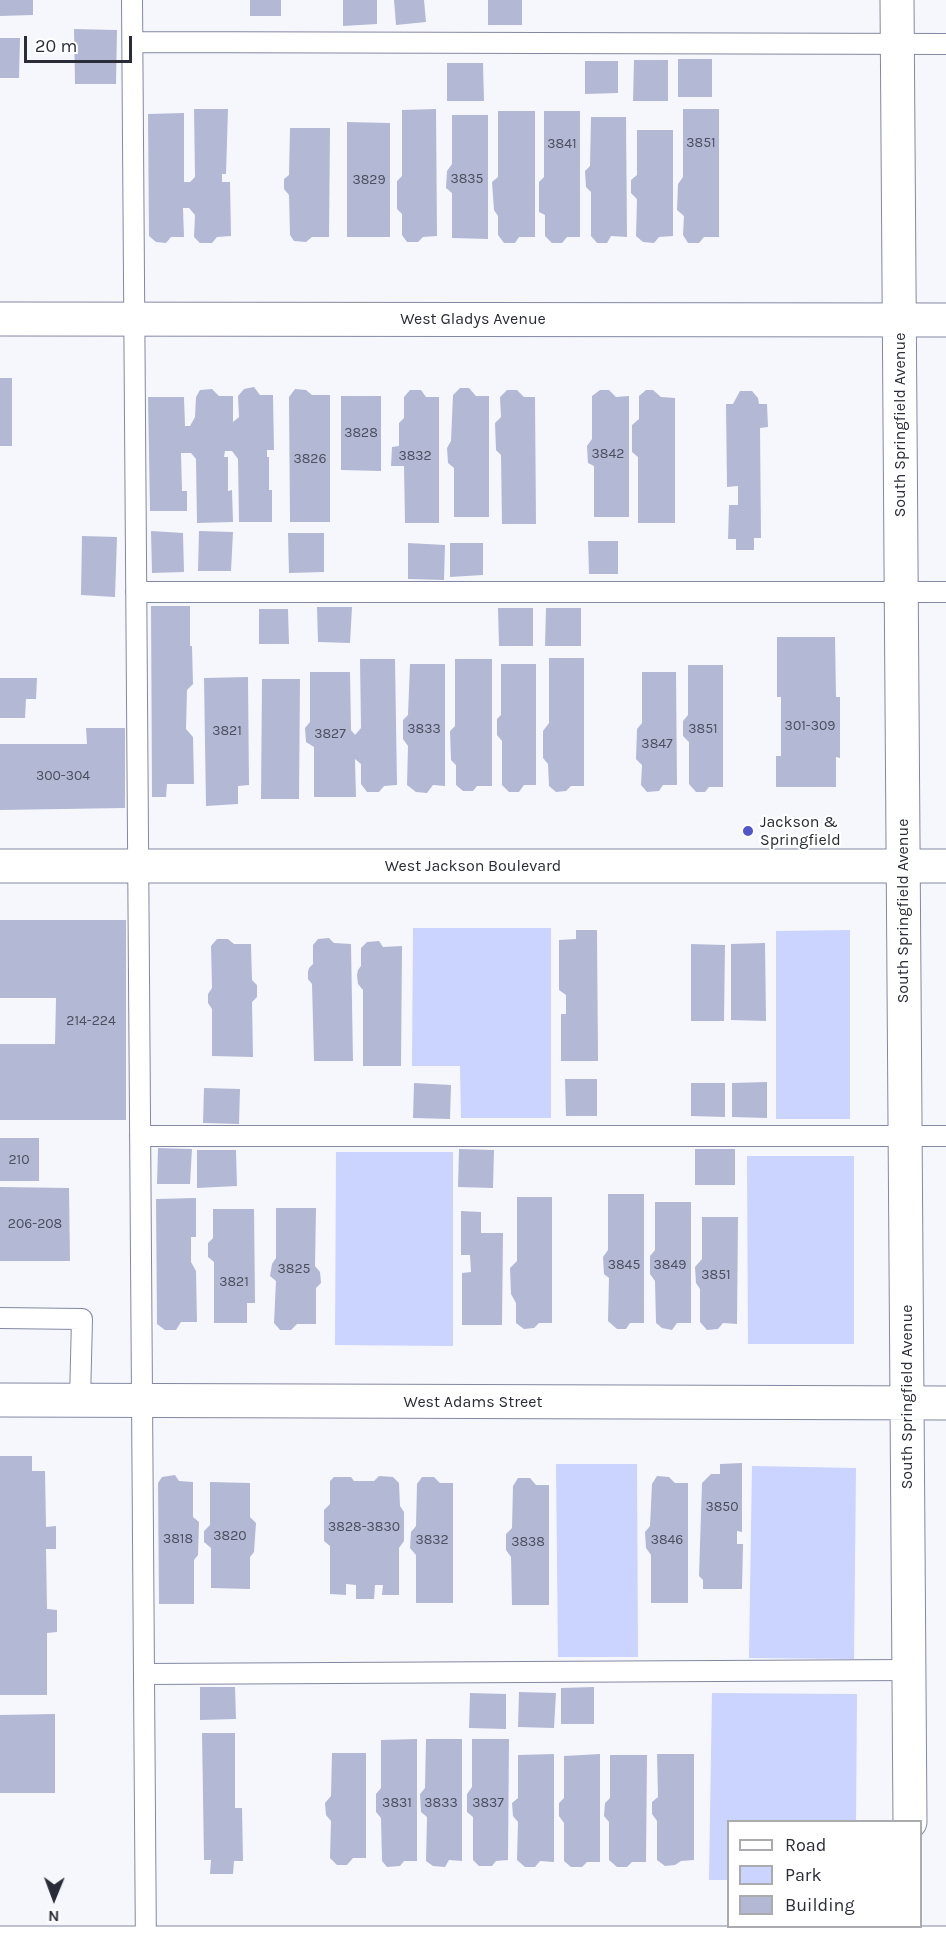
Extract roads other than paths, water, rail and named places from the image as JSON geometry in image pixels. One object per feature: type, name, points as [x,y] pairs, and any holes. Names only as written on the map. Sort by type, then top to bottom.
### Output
[{"type":"street","name":"South Springfield Avenue","points":[[897,0],[910,1820]]},
{"type":"street","name":"West Gladys Avenue","points":[[0,319],[946,320]]},
{"type":"street","name":"West Jackson Boulevard","points":[[0,866],[946,866]]},
{"type":"street","name":"West Adams Street","points":[[0,1400],[946,1403]]},
{"type":"street","points":[[0,1943],[146,1948],[911,1940],[946,1943]]},
{"type":"lane","points":[[132,0],[146,1948]]},
{"type":"lane","points":[[133,42],[946,44]]},
{"type":"lane","points":[[136,592],[946,592]]},
{"type":"lane","points":[[140,1136],[946,1136]]},
{"type":"lane","points":[[0,1318],[82,1319],[80,1400]]},
{"type":"lane","points":[[144,1674],[909,1670]]},
{"type":"place","name":"Jackson & Springfield","points":[[748,831]]}]
